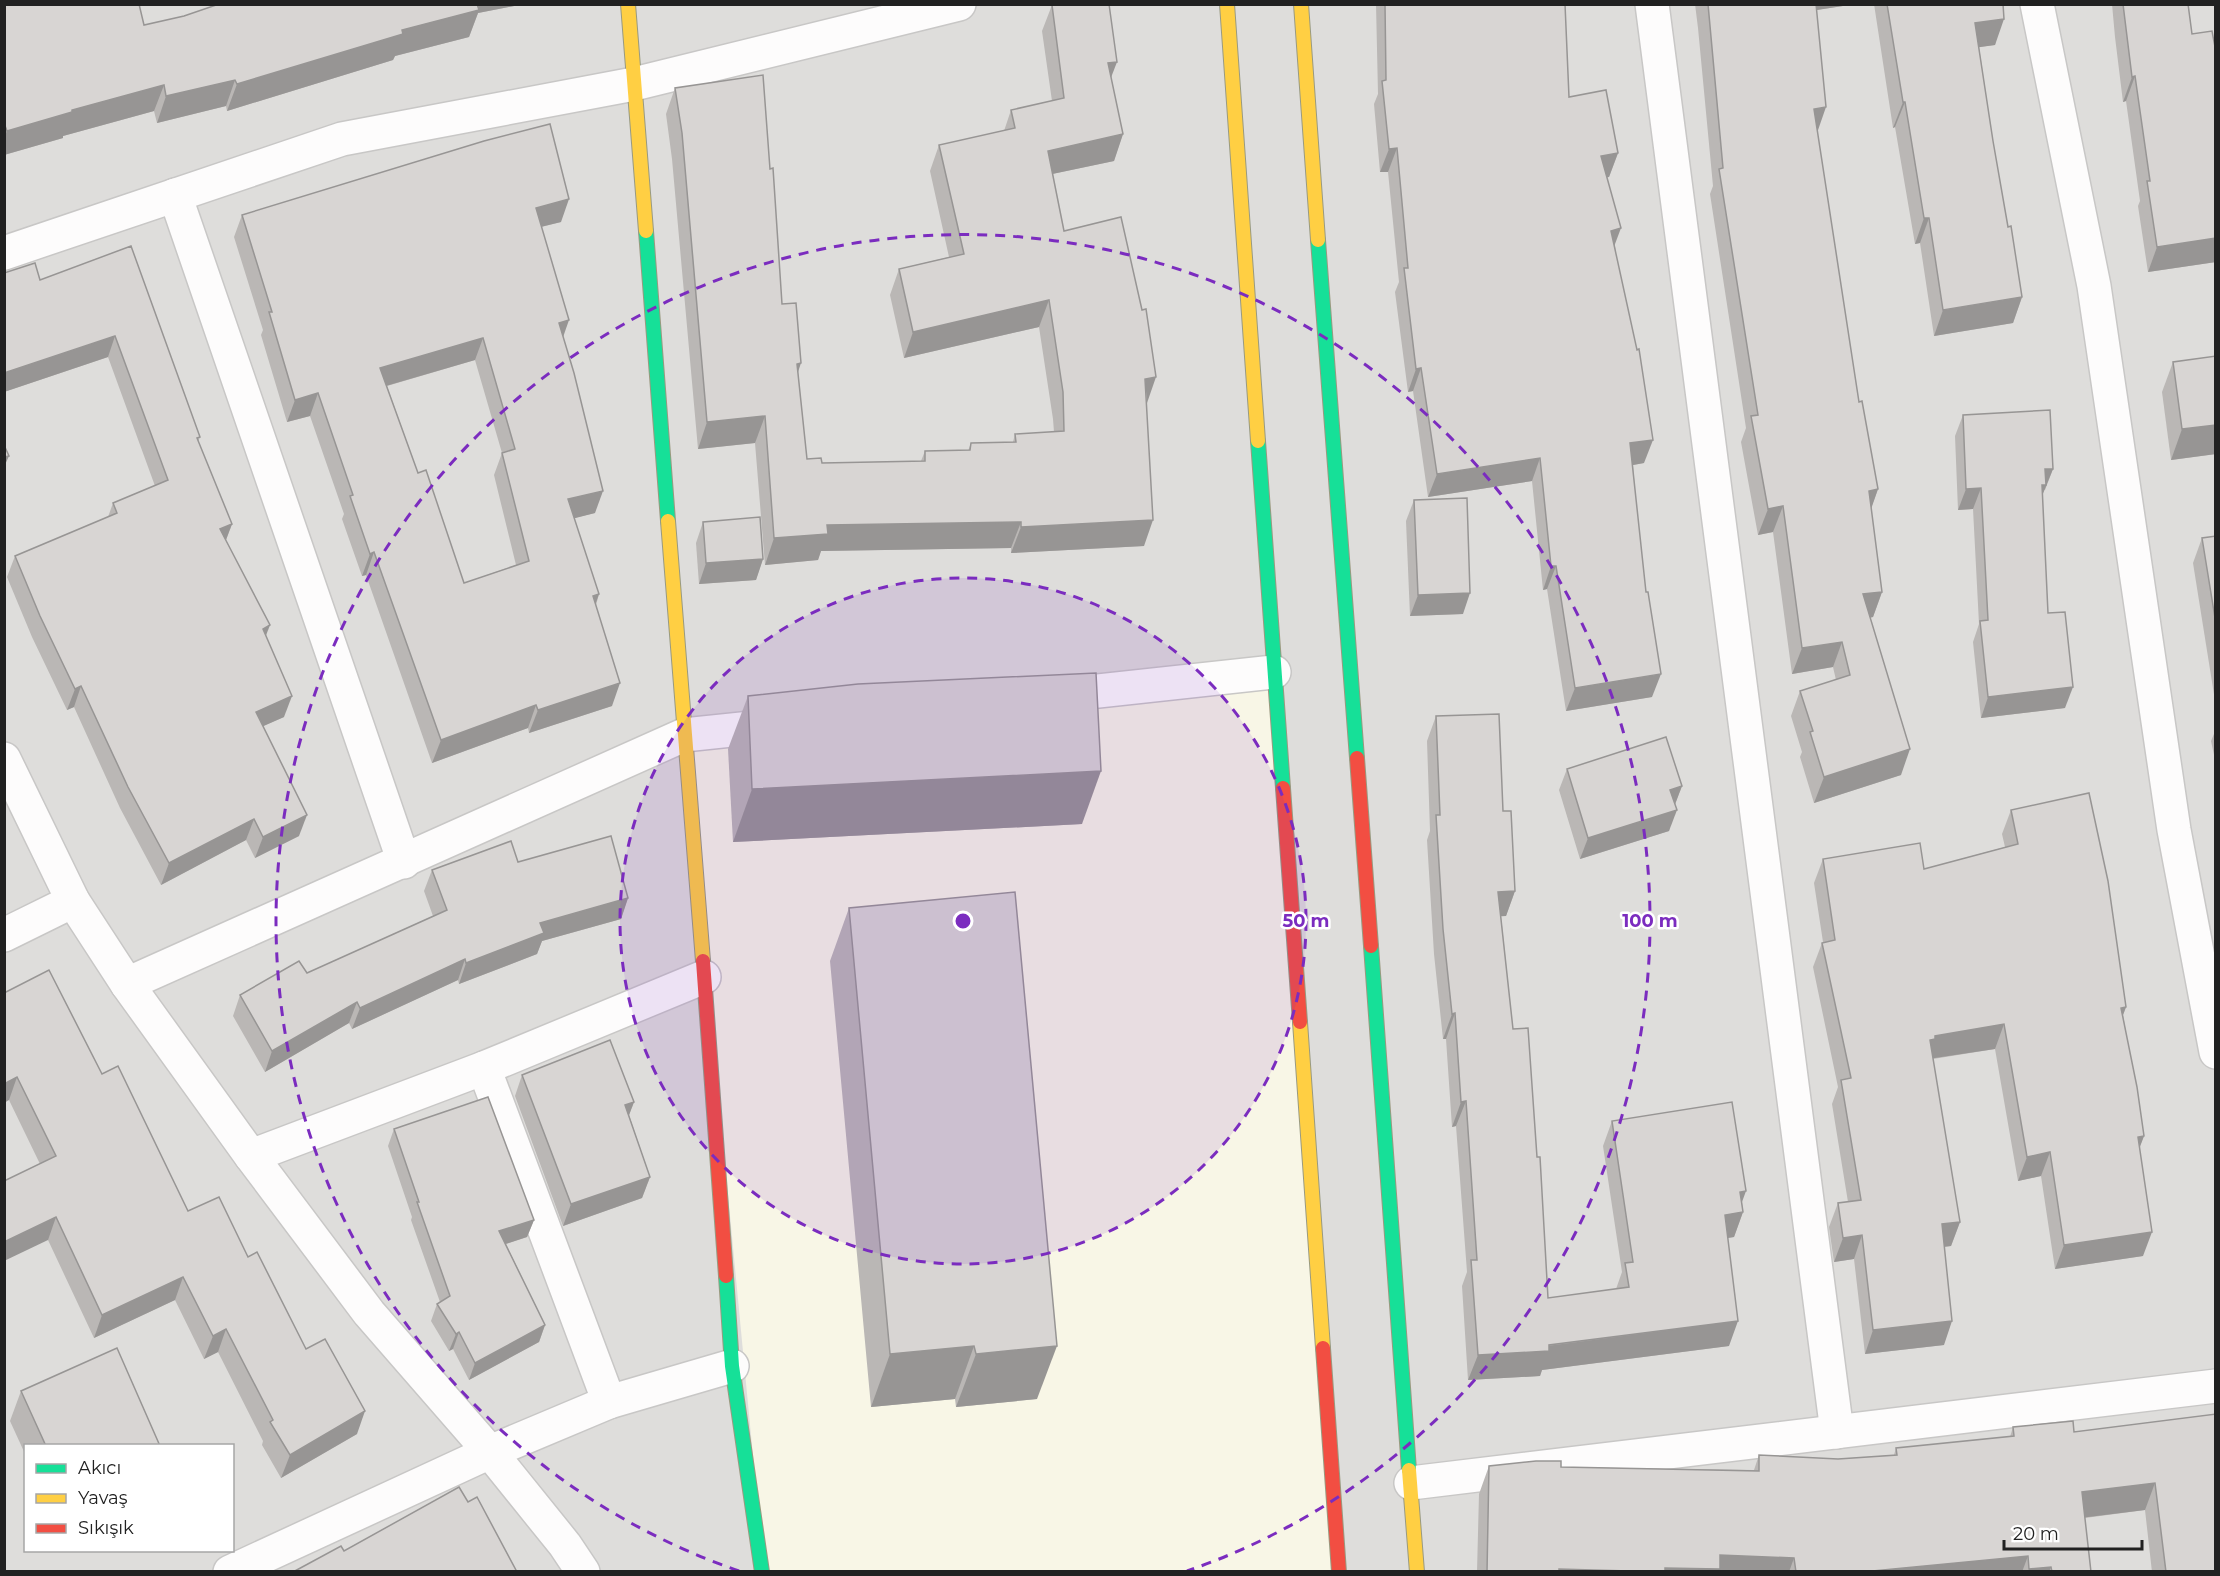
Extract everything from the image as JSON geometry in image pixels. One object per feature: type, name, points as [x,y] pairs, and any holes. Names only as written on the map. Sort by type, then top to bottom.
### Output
[{"type":"street","points":[[628,4],[732,1366],[762,1572]]},
{"type":"street","points":[[4,253],[342,139],[634,84],[959,4]]},
{"type":"street","points":[[1227,4],[1339,1572]]},
{"type":"street","points":[[1301,4],[1417,1572]]},
{"type":"street","points":[[1652,4],[1837,1432]]},
{"type":"street","points":[[2037,4],[2094,286],[2174,830],[2216,1052]]},
{"type":"street","points":[[175,195],[404,861]]},
{"type":"street","points":[[1027,698],[1274,672]]},
{"type":"street","points":[[127,984],[684,735],[802,722]]},
{"type":"street","points":[[4,759],[74,900],[127,984],[251,1156],[369,1313],[490,1452],[565,1545],[583,1572]]},
{"type":"street","points":[[4,935],[74,900]]},
{"type":"street","points":[[251,1156],[484,1068],[704,977]]},
{"type":"street","points":[[484,1068],[609,1402]]},
{"type":"street","points":[[230,1572],[490,1452],[609,1402],[732,1366]]},
{"type":"street","points":[[1411,1483],[2216,1386]]},
{"type":"shaded area","points":[[5,5],[2215,5],[2215,1571],[5,1572]]},
{"type":"shaded area","points":[[1274,672],[1339,1571],[764,1571],[684,735]]},
{"type":"building","points":[[4,4],[139,4],[144,25],[184,16],[219,4],[477,4],[479,10],[402,30],[403,34],[237,84],[235,80],[166,96],[164,85],[72,110],[72,112],[7,131],[4,123]]},
{"type":"building","points":[[1109,4],[1117,62],[1108,63],[1123,134],[1048,151],[1064,231],[1121,217],[1142,310],[1146,309],[1156,377],[1145,379],[1153,520],[1021,527],[1021,522],[827,525],[828,534],[774,538],[765,416],[707,422],[682,133],[675,88],[763,75],[770,169],[773,168],[782,304],[796,303],[801,363],[797,364],[807,459],[821,458],[822,463],[925,461],[925,451],[970,450],[971,443],[1016,442],[1015,434],[1064,431],[1063,392],[1049,300],[913,332],[899,269],[964,254],[939,145],[1015,128],[1011,110],[1064,98],[1052,5]]},
{"type":"building","points":[[1385,4],[1565,4],[1569,97],[1606,90],[1618,153],[1601,156],[1621,228],[1611,231],[1637,350],[1639,349],[1653,440],[1630,443],[1646,592],[1648,592],[1661,674],[1575,688],[1556,566],[1551,566],[1540,458],[1437,474],[1421,368],[1416,369],[1404,268],[1408,268],[1397,148],[1389,149],[1382,81],[1386,80]]},
{"type":"building","points":[[1708,4],[1816,4],[1826,107],[1814,109],[1859,402],[1862,401],[1878,489],[1869,491],[1882,592],[1863,594],[1910,749],[1824,777],[1800,691],[1850,675],[1842,642],[1802,648],[1783,506],[1768,509],[1751,416],[1758,415],[1719,169],[1723,168]]},
{"type":"building","points":[[1887,4],[2003,4],[2004,19],[1975,23],[1993,141],[2008,227],[2011,226],[2022,297],[1943,310],[1929,218],[1924,218]]},
{"type":"building","points":[[2123,4],[2188,4],[2192,34],[2212,31],[2216,52],[2216,238],[2157,247],[2147,181],[2150,181],[2135,76],[2132,77]]},
{"type":"building","points":[[550,124],[569,199],[536,208],[569,320],[559,323],[574,373],[603,491],[568,499],[599,594],[593,596],[620,683],[538,710],[536,705],[441,740],[374,552],[370,554],[350,496],[353,495],[318,393],[295,400],[269,312],[272,312],[242,215],[484,141]],"holes":[[[483,338],[515,449],[502,453],[529,561],[464,583],[426,470],[418,473],[380,368]]]},
{"type":"building","points":[[131,246],[200,437],[197,438],[232,524],[220,529],[270,625],[263,629],[292,696],[256,712],[307,815],[263,837],[254,819],[169,863],[128,787],[81,686],[75,689],[40,616],[15,556],[117,513],[113,503],[168,480],[115,336],[4,373],[4,273],[35,263],[40,280]]},
{"type":"building","points":[[2216,356],[2216,425],[2182,429],[2173,362]]},
{"type":"building","points":[[2050,410],[2053,469],[2045,469],[2046,485],[2042,485],[2048,613],[2065,612],[2073,687],[1988,697],[1980,621],[1988,620],[1981,488],[1966,489],[1963,415]]},
{"type":"building","points":[[4,445],[9,456],[4,457]]},
{"type":"building","points":[[1467,498],[1470,593],[1418,595],[1414,500]]},
{"type":"building","points":[[760,517],[763,559],[706,563],[703,522]]},
{"type":"building","points":[[2216,536],[2216,624],[2202,538]]},
{"type":"building","points":[[1096,673],[1101,771],[752,789],[748,696],[858,684]]},
{"type":"building","points":[[1499,714],[1503,811],[1511,811],[1515,891],[1498,892],[1513,1029],[1528,1028],[1537,1157],[1540,1157],[1548,1298],[1629,1287],[1625,1263],[1633,1262],[1612,1121],[1732,1102],[1746,1191],[1740,1192],[1743,1212],[1725,1215],[1738,1321],[1549,1345],[1549,1351],[1478,1355],[1471,1260],[1477,1260],[1466,1101],[1461,1102],[1455,1013],[1452,1014],[1443,929],[1436,815],[1440,815],[1436,716]]},
{"type":"building","points":[[1666,737],[1682,786],[1670,790],[1677,810],[1588,838],[1567,769]]},
{"type":"building","points":[[2089,793],[2108,881],[2126,1007],[2121,1008],[2144,1136],[2138,1137],[2152,1232],[2064,1245],[2050,1152],[2027,1157],[2004,1024],[1935,1036],[1935,1039],[1930,1040],[1960,1222],[1942,1224],[1952,1321],[1873,1330],[1862,1235],[1843,1238],[1838,1203],[1861,1200],[1841,1080],[1851,1078],[1822,943],[1835,940],[1823,859],[1920,843],[1924,869],[2018,844],[2011,810]]},
{"type":"building","points":[[611,836],[628,898],[540,923],[544,933],[466,963],[465,959],[360,1008],[357,1002],[272,1051],[240,995],[299,961],[307,973],[447,910],[432,870],[511,841],[518,862]]},
{"type":"building","points":[[1015,892],[1057,1346],[976,1354],[974,1346],[890,1354],[849,908]]},
{"type":"building","points":[[49,970],[102,1074],[118,1066],[188,1211],[219,1197],[248,1257],[257,1252],[306,1349],[325,1339],[365,1411],[290,1455],[270,1422],[273,1420],[226,1329],[213,1336],[183,1277],[102,1315],[56,1217],[4,1242],[4,1181],[56,1156],[17,1077],[4,1084],[4,993]]},
{"type":"building","points":[[610,1040],[634,1102],[625,1105],[650,1177],[571,1204],[522,1075]]},
{"type":"building","points":[[488,1097],[534,1220],[499,1231],[545,1325],[475,1363],[459,1332],[456,1334],[437,1304],[450,1296],[394,1129]]},
{"type":"building","points":[[117,1348],[159,1444],[45,1444],[21,1391]]},
{"type":"building","points":[[2216,1414],[2216,1572],[2166,1572],[2155,1483],[2082,1492],[2091,1572],[2052,1572],[2051,1567],[2029,1569],[2028,1556],[1862,1572],[1796,1572],[1794,1558],[1720,1555],[1720,1569],[1665,1568],[1665,1572],[1559,1569],[1559,1572],[1487,1572],[1489,1466],[1561,1461],[1561,1467],[1759,1471],[1759,1455],[1838,1459],[1897,1455],[1896,1448],[2014,1436],[2013,1427],[2073,1421],[2074,1432]]},
{"type":"building","points":[[459,1487],[468,1502],[477,1497],[517,1572],[293,1572],[341,1546],[344,1551]]},
{"type":"traffic: fast","points":[[646,231],[668,521]]},
{"type":"traffic: fast","points":[[1318,240],[1357,758]]},
{"type":"traffic: fast","points":[[1258,441],[1283,788]]},
{"type":"traffic: fast","points":[[1371,946],[1409,1470]]},
{"type":"traffic: fast","points":[[726,1276],[732,1366],[762,1572]]},
{"type":"traffic: slow","points":[[628,4],[646,231]]},
{"type":"traffic: slow","points":[[1227,4],[1258,441]]},
{"type":"traffic: slow","points":[[1301,4],[1318,240]]},
{"type":"traffic: slow","points":[[668,521],[703,961]]},
{"type":"traffic: slow","points":[[1300,1022],[1323,1348]]},
{"type":"traffic: slow","points":[[1409,1470],[1417,1572]]},
{"type":"traffic: jam","points":[[1357,758],[1371,946]]},
{"type":"traffic: jam","points":[[1283,788],[1300,1022]]},
{"type":"traffic: jam","points":[[703,961],[726,1276]]},
{"type":"traffic: jam","points":[[1323,1348],[1339,1572]]}]
